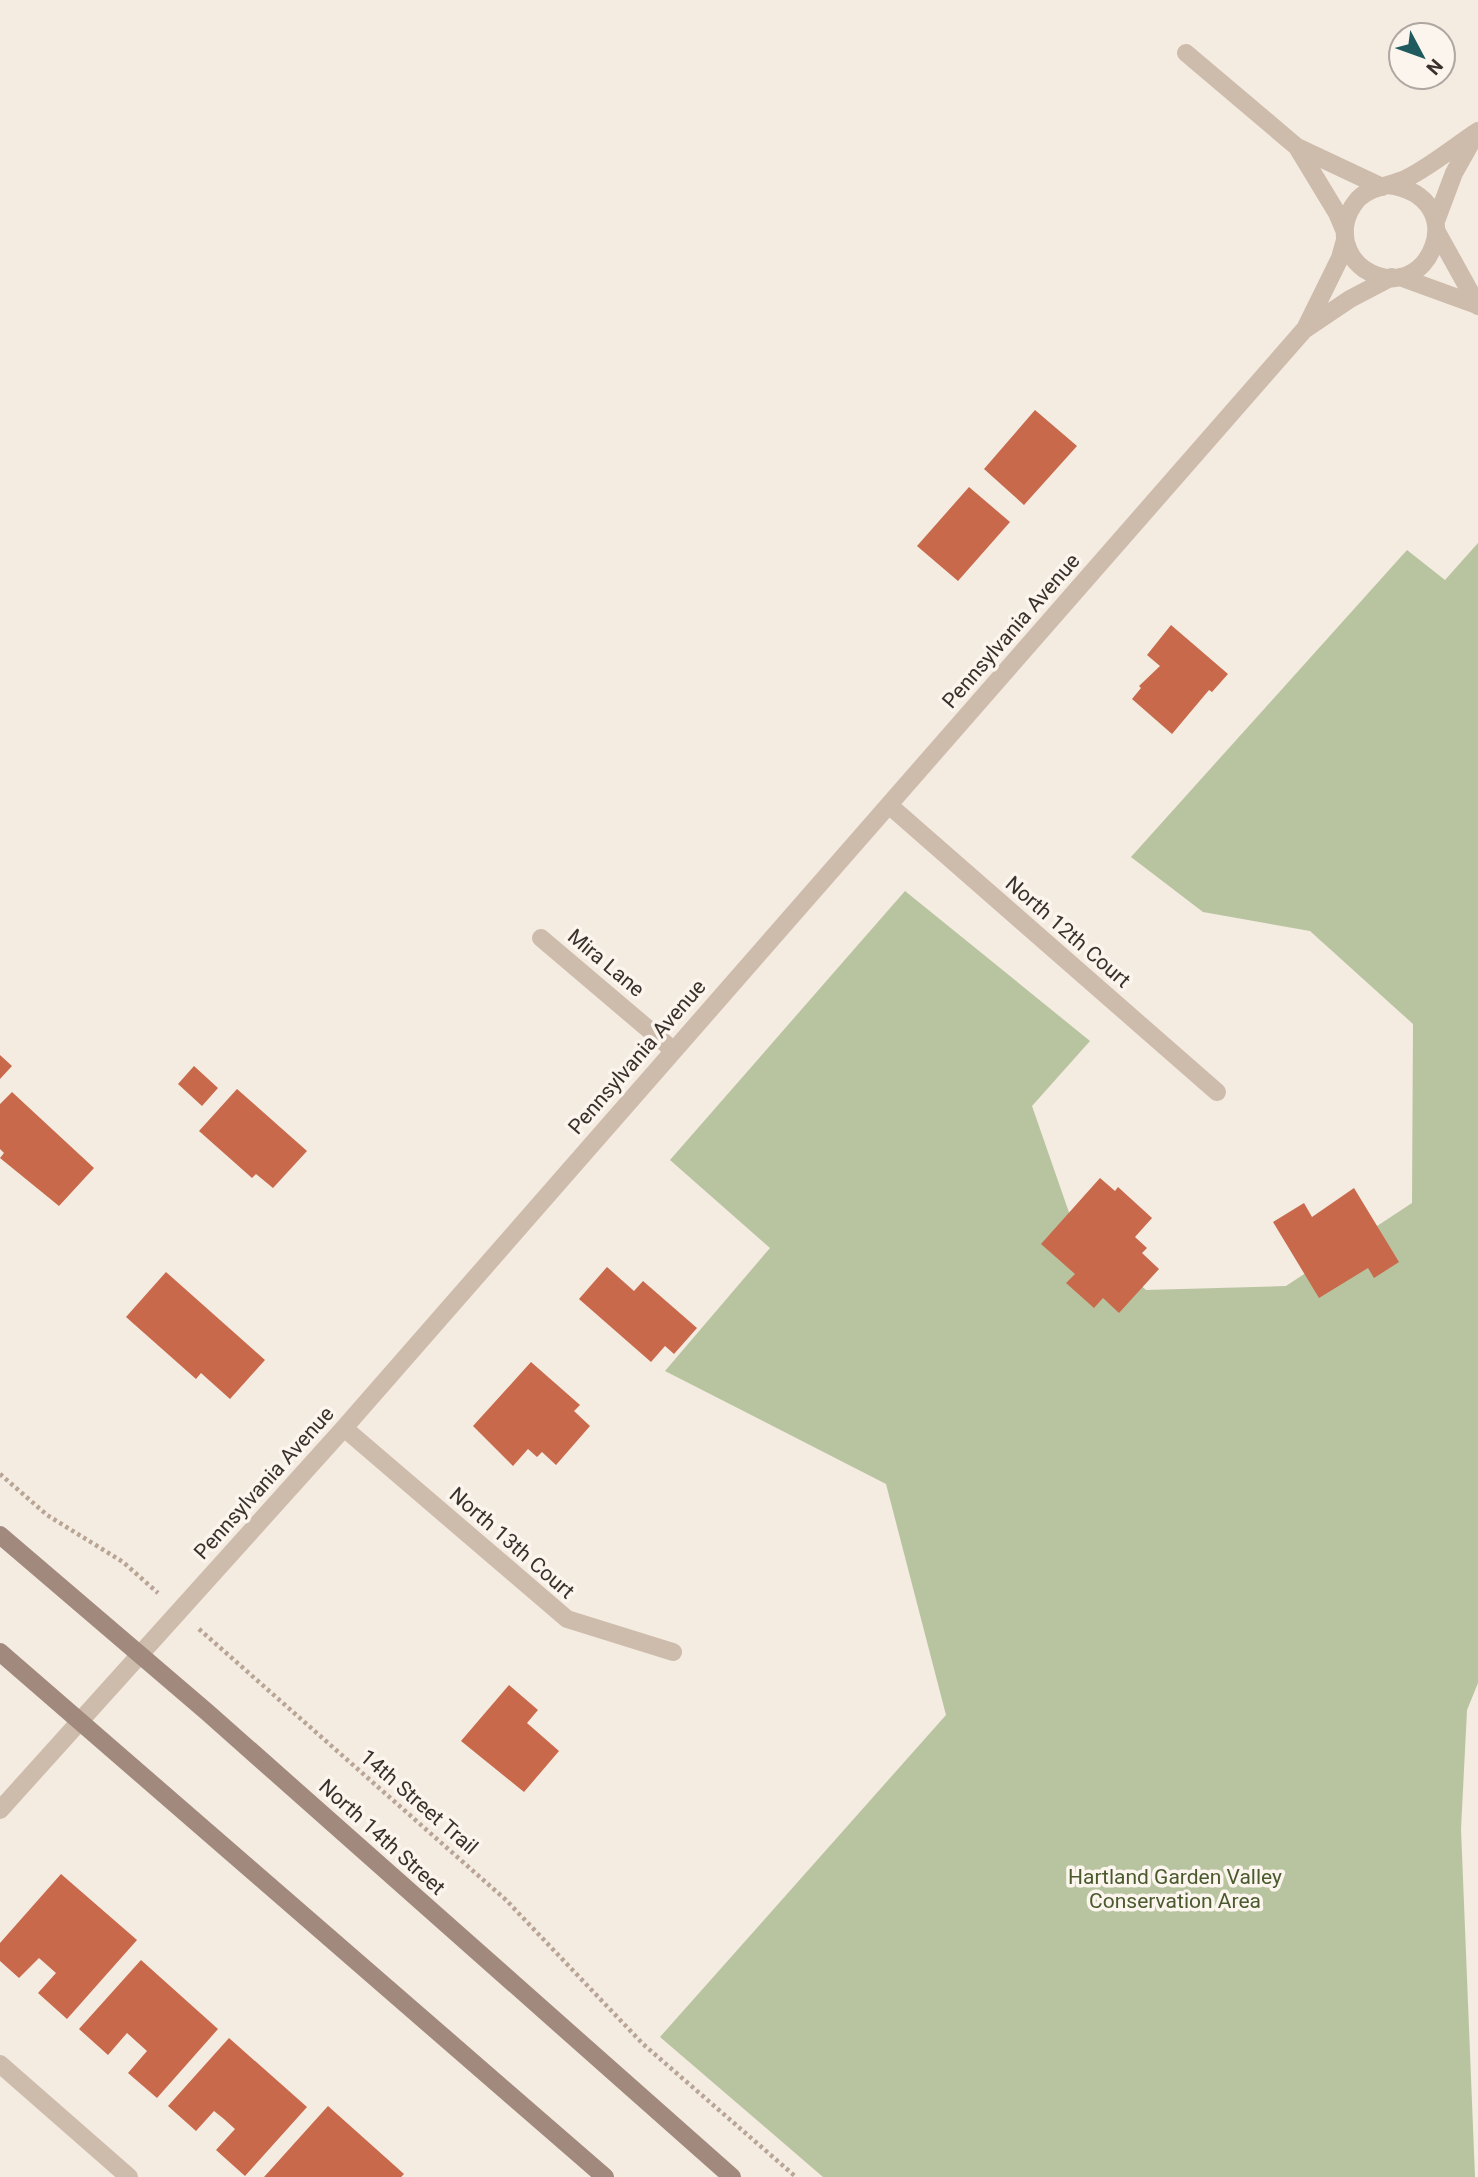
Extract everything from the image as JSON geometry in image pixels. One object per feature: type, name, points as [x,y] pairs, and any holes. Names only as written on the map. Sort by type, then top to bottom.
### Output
[{"type":"main road","name":"North 14th Street","points":[[0,1535],[139,1654],[732,2177]]},
{"type":"main road","points":[[0,1652],[605,2177]]},
{"type":"street","points":[[1186,53],[1297,147],[1385,186],[1404,187],[1418,195],[1430,206],[1436,227],[1478,306]]},
{"type":"street","points":[[1345,237],[1350,211],[1359,198],[1408,178],[1478,131]]},
{"type":"street","points":[[1396,277],[1424,263],[1432,251],[1436,227],[1454,173],[1478,131]]},
{"type":"street","points":[[1297,147],[1331,203],[1350,254],[1359,266],[1371,274],[1396,277],[1478,306]]},
{"type":"street","name":"Pennsylvania Avenue","points":[[1304,330],[1345,237]]},
{"type":"street","name":"Pennsylvania Avenue","points":[[0,1810],[79,1719],[344,1428],[1304,330],[1350,299],[1396,277]]},
{"type":"street","name":"North 12th Court","points":[[890,806],[1217,1092]]},
{"type":"street","name":"Mira Lane","points":[[541,938],[673,1050]]},
{"type":"street","name":"North 13th Court","points":[[344,1428],[567,1619],[673,1652]]},
{"type":"street","points":[[0,2064],[129,2177]]},
{"type":"path","name":"14th Street Trail","points":[[0,1474],[47,1515],[123,1563],[506,1900],[643,2044],[796,2177]]},
{"type":"green space","name":"Hartland Garden Valley Conservation Area","points":[[1478,543],[1478,1683],[1467,1710],[1461,1829],[1475,2177],[823,2177],[660,2037],[946,1715],[886,1484],[665,1371],[770,1248],[670,1160],[905,891],[1090,1041],[1032,1106],[1073,1224],[1146,1290],[1286,1286],[1412,1203],[1413,1024],[1310,931],[1203,912],[1131,857],[1407,550],[1445,580]]},
{"type":"building","points":[[1035,410],[1077,446],[1024,505],[984,469]]},
{"type":"building","points":[[969,487],[1010,522],[958,581],[917,546]]},
{"type":"building","points":[[1171,625],[1228,674],[1212,692],[1209,690],[1172,734],[1132,699],[1141,688],[1139,686],[1160,666],[1147,655]]},
{"type":"building","points":[[0,1055],[12,1066],[0,1079]]},
{"type":"building","points":[[194,1066],[218,1088],[202,1106],[178,1084]]},
{"type":"building","points":[[237,1089],[307,1151],[273,1188],[256,1174],[252,1178],[199,1131]]},
{"type":"building","points":[[12,1092],[94,1168],[59,1206],[0,1158],[4,1153],[0,1149],[0,1104]]},
{"type":"building","points":[[1100,1178],[1115,1191],[1118,1187],[1152,1218],[1135,1237],[1147,1248],[1142,1253],[1159,1269],[1119,1313],[1103,1298],[1094,1308],[1066,1283],[1075,1274],[1041,1244]]},
{"type":"building","points":[[1354,1188],[1399,1262],[1374,1278],[1368,1268],[1319,1298],[1273,1222],[1304,1203],[1312,1217]]},
{"type":"building","points":[[607,1267],[634,1291],[643,1281],[697,1328],[674,1354],[665,1346],[651,1362],[579,1299]]},
{"type":"building","points":[[166,1272],[265,1360],[230,1399],[201,1373],[196,1379],[126,1317]]},
{"type":"building","points":[[531,1362],[580,1405],[574,1411],[590,1426],[556,1465],[542,1452],[537,1457],[528,1449],[513,1466],[473,1426]]},
{"type":"building","points":[[509,1685],[538,1710],[527,1723],[559,1751],[524,1792],[461,1741]]},
{"type":"building","points":[[61,1874],[137,1940],[67,2019],[38,1993],[56,1973],[39,1958],[19,1978],[0,1961],[0,1943]]},
{"type":"building","points":[[141,1960],[218,2029],[157,2098],[128,2073],[147,2051],[127,2033],[108,2055],[79,2029]]},
{"type":"building","points":[[229,2038],[307,2107],[245,2176],[216,2150],[235,2129],[224,2119],[214,2111],[196,2131],[168,2106]]},
{"type":"building","points":[[328,2106],[404,2174],[401,2177],[264,2177]]}]
